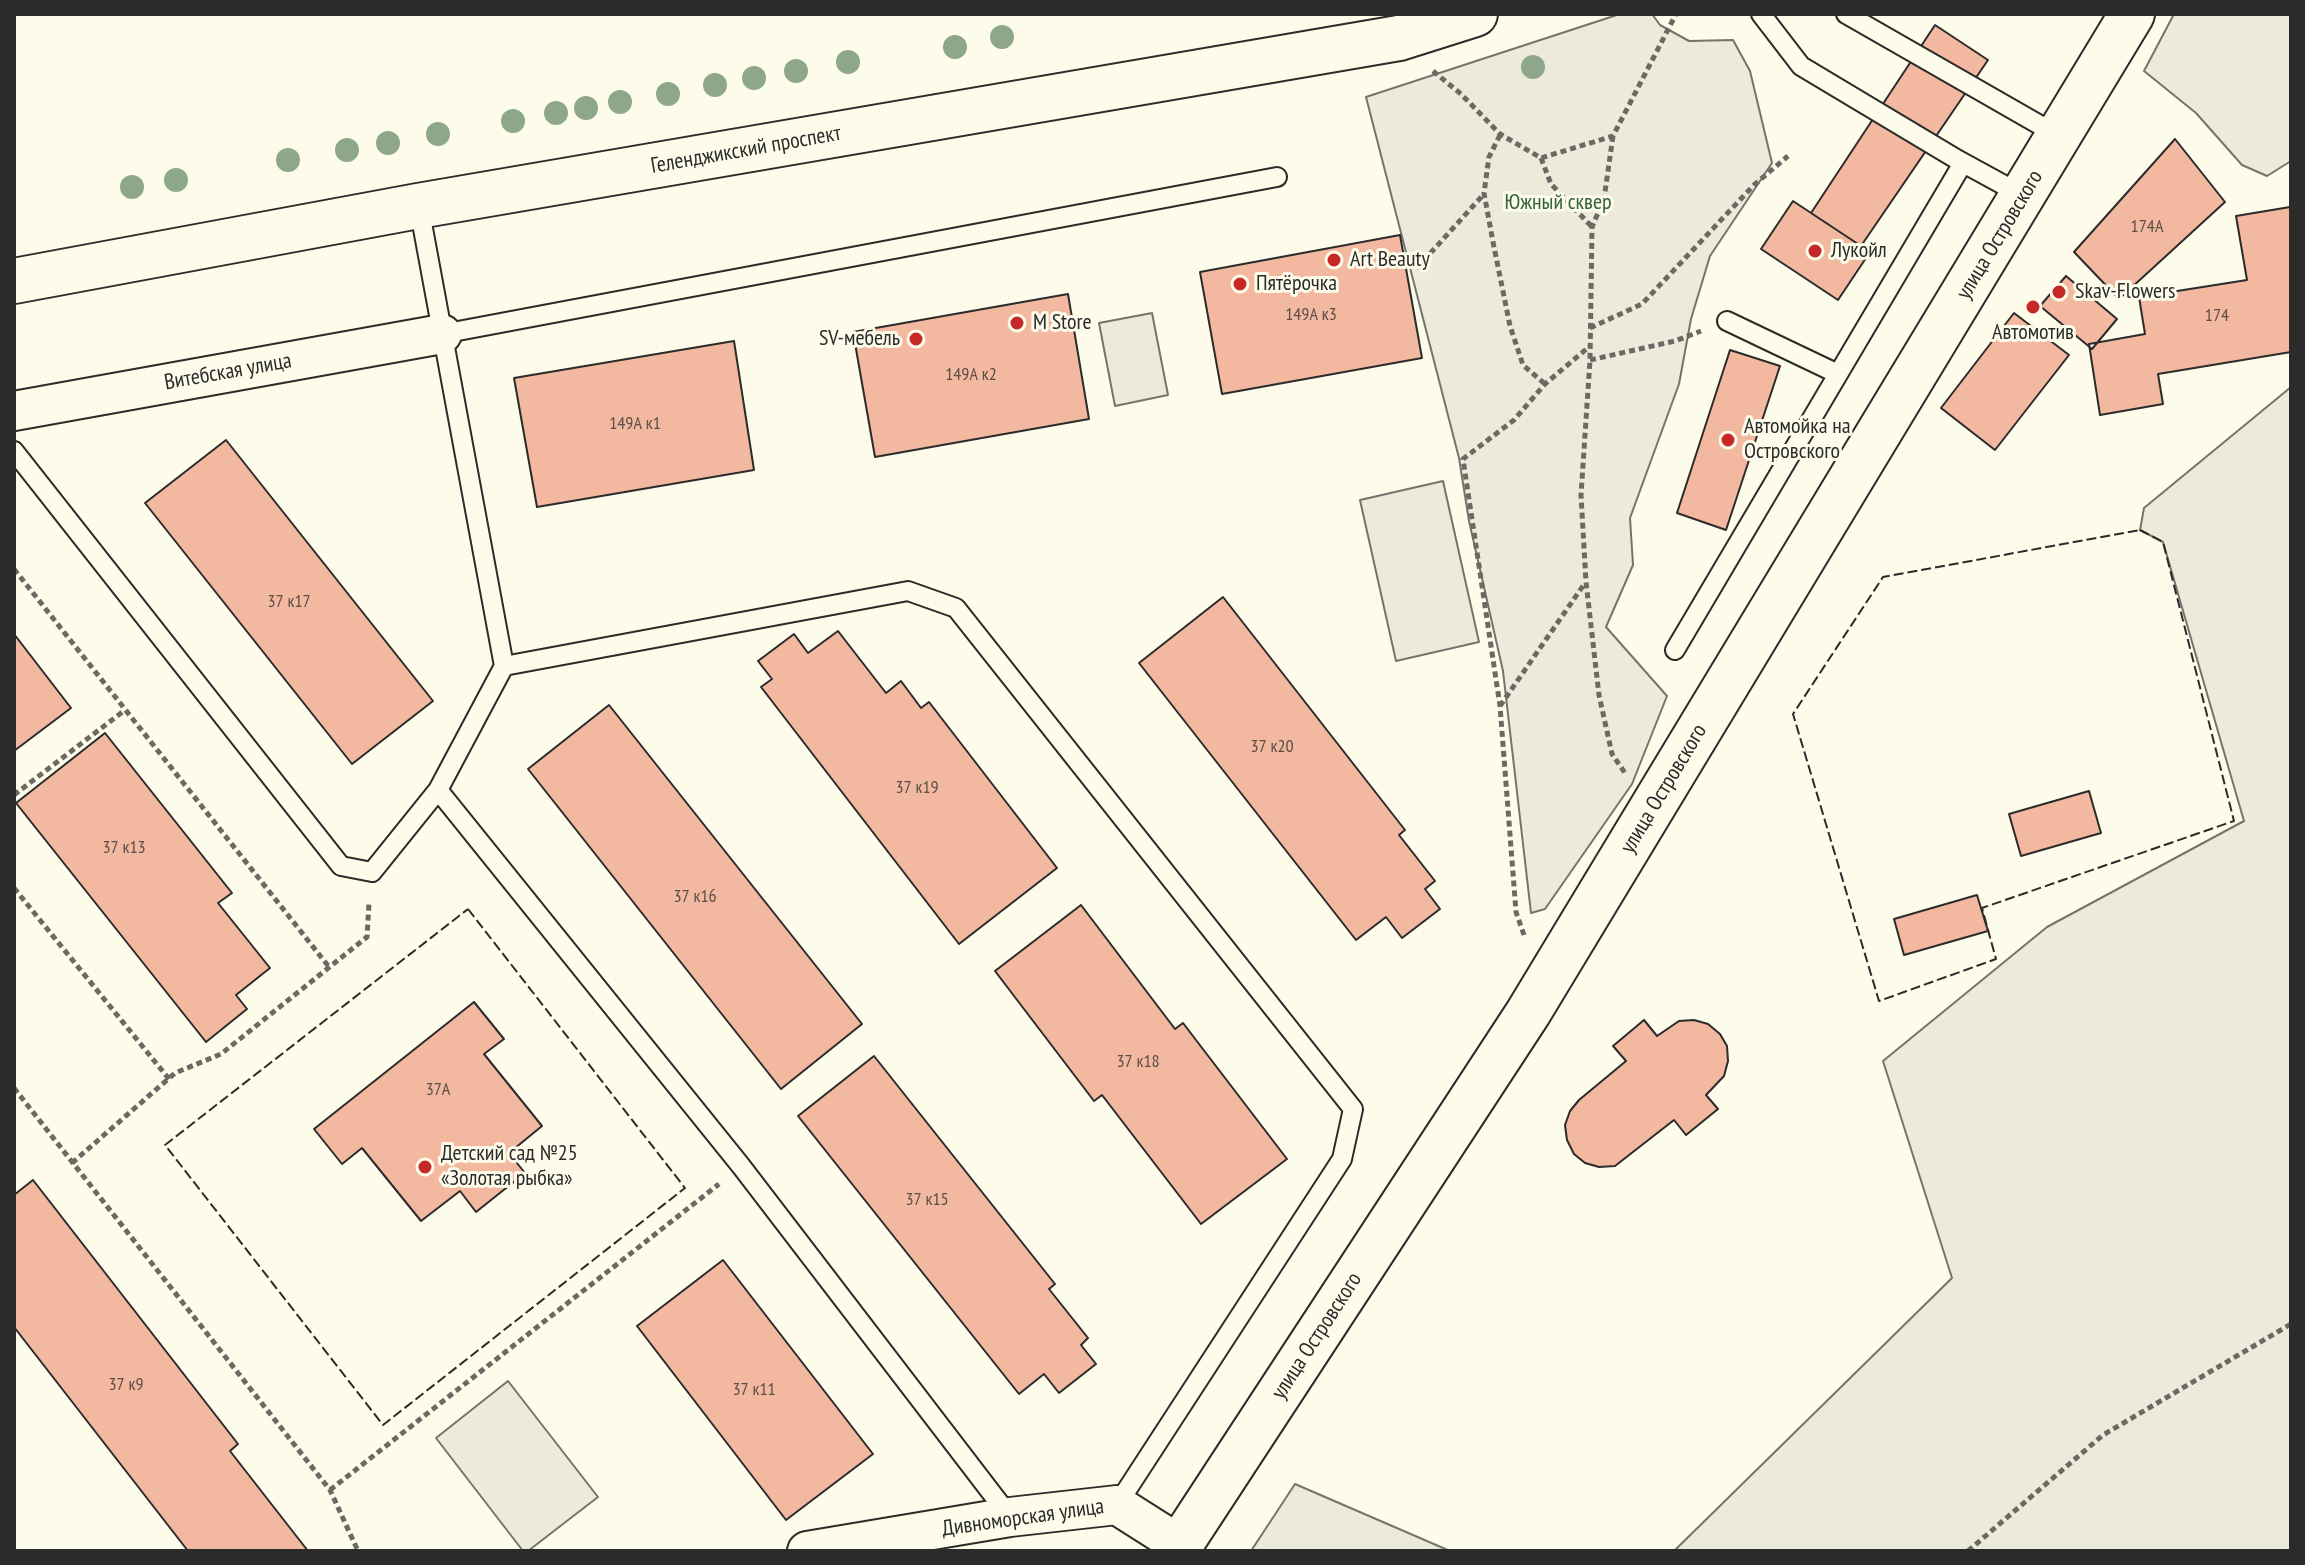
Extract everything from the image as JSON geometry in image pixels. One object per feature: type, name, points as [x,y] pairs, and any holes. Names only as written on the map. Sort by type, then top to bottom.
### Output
[{"type":"street","name":"Геленджикский проспект","points":[[14,281],[418,206],[1399,38],[1475,14]]},
{"type":"street","name":"улица Островского","points":[[1178,1548],[1528,1013],[2132,14]]},
{"type":"street","name":"Витебская улица","points":[[14,411],[442,334]]},
{"type":"street","name":"Дивноморская улица","points":[[807,1551],[1010,1517],[1117,1505],[1178,1548]]},
{"type":"lane","points":[[1761,14],[1801,66],[2024,196]]},
{"type":"lane","points":[[1846,14],[2059,136]]},
{"type":"lane","points":[[1675,650],[1963,163]]},
{"type":"lane","points":[[442,334],[1277,177]]},
{"type":"lane","points":[[14,451],[341,866],[372,872],[438,790],[504,666],[418,206]]},
{"type":"lane","points":[[1727,321],[1838,374]]},
{"type":"lane","points":[[504,666],[908,591],[956,608],[1353,1109],[1342,1159],[1117,1505]]},
{"type":"lane","points":[[438,790],[741,1166],[1010,1517]]},
{"type":"path","points":[[1632,784],[1612,754],[1599,695],[1586,582],[1581,495],[1590,360],[1592,227],[1604,199],[1613,136],[1676,14]]},
{"type":"path","points":[[1426,65],[1461,94],[1500,134],[1541,158],[1551,184],[1592,227]]},
{"type":"path","points":[[1500,134],[1489,157],[1484,193],[1510,326],[1523,365],[1545,384]]},
{"type":"path","points":[[1541,158],[1613,136]]},
{"type":"path","points":[[1590,328],[1642,304],[1754,185],[1788,156]]},
{"type":"path","points":[[1417,268],[1484,193]]},
{"type":"path","points":[[1590,360],[1675,341],[1727,321]]},
{"type":"path","points":[[1528,947],[1516,912],[1500,706],[1463,459],[1514,420],[1545,384],[1590,346]]},
{"type":"path","points":[[14,569],[329,967]]},
{"type":"path","points":[[1500,706],[1586,582]]},
{"type":"path","points":[[14,795],[125,710]]},
{"type":"path","points":[[72,1163],[175,1073],[221,1054],[367,937],[372,872]]},
{"type":"path","points":[[14,888],[169,1079]]},
{"type":"path","points":[[14,1088],[330,1490],[358,1551]]},
{"type":"path","points":[[330,1490],[741,1166]]},
{"type":"path","points":[[1968,1551],[2103,1435],[2291,1324]]},
{"type":"green space","name":"Южный сквер","points":[[1620,14],[1652,14],[1660,25],[1689,41],[1733,40],[1750,71],[1772,163],[1710,256],[1691,319],[1679,384],[1630,518],[1633,565],[1606,627],[1667,696],[1632,784],[1545,909],[1531,913],[1503,671],[1469,521],[1459,458],[1366,97]]},
{"type":"green space","points":[[2174,14],[2291,14],[2291,161],[2267,176],[2242,165],[2196,113],[2144,71]]},
{"type":"green space","points":[[1152,313],[1168,395],[1115,406],[1099,323]]},
{"type":"green space","points":[[2291,387],[2291,1551],[1674,1551],[1952,1278],[1883,1061],[2047,927],[2244,821],[2163,542],[2140,530],[2144,508]]},
{"type":"green space","points":[[1443,481],[1479,642],[1396,661],[1360,500]]},
{"type":"green space","points":[[508,1381],[598,1497],[528,1551],[523,1551],[436,1438]]},
{"type":"green space","points":[[1295,1484],[1450,1551],[1251,1551]]},
{"type":"building","points":[[1935,25],[1988,60],[1861,246],[1811,213]]},
{"type":"building","points":[[2175,139],[2225,202],[2119,299],[2074,252]]},
{"type":"building","name":"Лукойл","points":[[1793,201],[1870,252],[1838,300],[1761,249]]},
{"type":"building","points":[[2290,207],[2291,352],[2158,374],[2163,404],[2100,415],[2089,344],[2145,334],[2139,297],[2247,280],[2236,216]]},
{"type":"building","points":[[1400,235],[1422,358],[1222,394],[1200,272]]},
{"type":"building","points":[[2066,276],[2117,319],[2092,349],[2040,306]]},
{"type":"building","points":[[1068,294],[1089,419],[875,457],[853,332]]},
{"type":"building","points":[[2014,313],[2069,355],[1995,450],[1941,408]]},
{"type":"building","points":[[734,341],[754,470],[537,507],[514,378]]},
{"type":"building","name":"Автомойка на Островского","points":[[1730,350],[1780,366],[1726,530],[1677,513]]},
{"type":"building","points":[[226,440],[433,701],[352,764],[145,503]]},
{"type":"building","points":[[1223,597],[1405,830],[1399,835],[1435,881],[1425,889],[1440,909],[1402,938],[1386,917],[1356,940],[1139,663]]},
{"type":"building","points":[[838,631],[886,693],[901,681],[921,708],[929,702],[1057,868],[959,944],[761,687],[772,679],[758,661],[794,634],[808,653]]},
{"type":"building","points":[[14,634],[71,708],[14,751]]},
{"type":"building","points":[[609,705],[862,1024],[781,1089],[528,769]]},
{"type":"building","points":[[105,733],[232,893],[218,903],[270,968],[236,995],[247,1009],[206,1042],[16,803]]},
{"type":"building","points":[[2089,791],[2101,833],[2021,856],[2009,814]]},
{"type":"building","points":[[1977,895],[1988,931],[1904,955],[1894,919]]},
{"type":"building","points":[[1081,905],[1175,1029],[1183,1023],[1287,1159],[1201,1224],[1102,1095],[1094,1101],[995,971]]},
{"type":"building","points":[[474,1002],[504,1039],[484,1054],[542,1126],[509,1153],[525,1173],[476,1212],[460,1191],[421,1221],[362,1148],[342,1164],[314,1129]]},
{"type":"building","points":[[1644,1020],[1657,1036],[1679,1021],[1694,1020],[1708,1024],[1720,1034],[1727,1046],[1728,1061],[1724,1076],[1706,1095],[1718,1109],[1686,1135],[1674,1120],[1615,1166],[1599,1167],[1585,1163],[1574,1154],[1567,1140],[1565,1125],[1570,1111],[1626,1061],[1613,1046]]},
{"type":"building","points":[[874,1056],[1055,1284],[1049,1289],[1088,1338],[1081,1345],[1096,1364],[1059,1393],[1044,1374],[1019,1394],[798,1116]]},
{"type":"building","points":[[33,1180],[238,1444],[230,1451],[308,1551],[188,1551],[14,1327],[14,1195]]},
{"type":"building","points":[[723,1260],[873,1454],[786,1520],[637,1326]]},
{"type":"fence","points":[[2140,530],[2163,542],[2234,821],[1982,908],[1996,959],[1879,1001],[1793,714],[1883,577],[2140,530]]},
{"type":"fence","points":[[468,909],[685,1188],[383,1425],[165,1145],[468,909]]},
{"type":"place","name":"Лукойл","points":[[1815,251]]},
{"type":"place","name":"Art Beauty","points":[[1334,260]]},
{"type":"place","name":"Пятёрочка","points":[[1240,284]]},
{"type":"place","name":"Skav-Flowers","points":[[2059,292]]},
{"type":"place","name":"Автомотив","points":[[2033,307]]},
{"type":"place","name":"M Store","points":[[1017,323]]},
{"type":"place","name":"SV-мебель","points":[[916,339]]},
{"type":"place","name":"Автомойка на Островского","points":[[1728,440]]},
{"type":"place","name":"Детский сад №25 «Золотая рыбка»","points":[[425,1167]]}]
